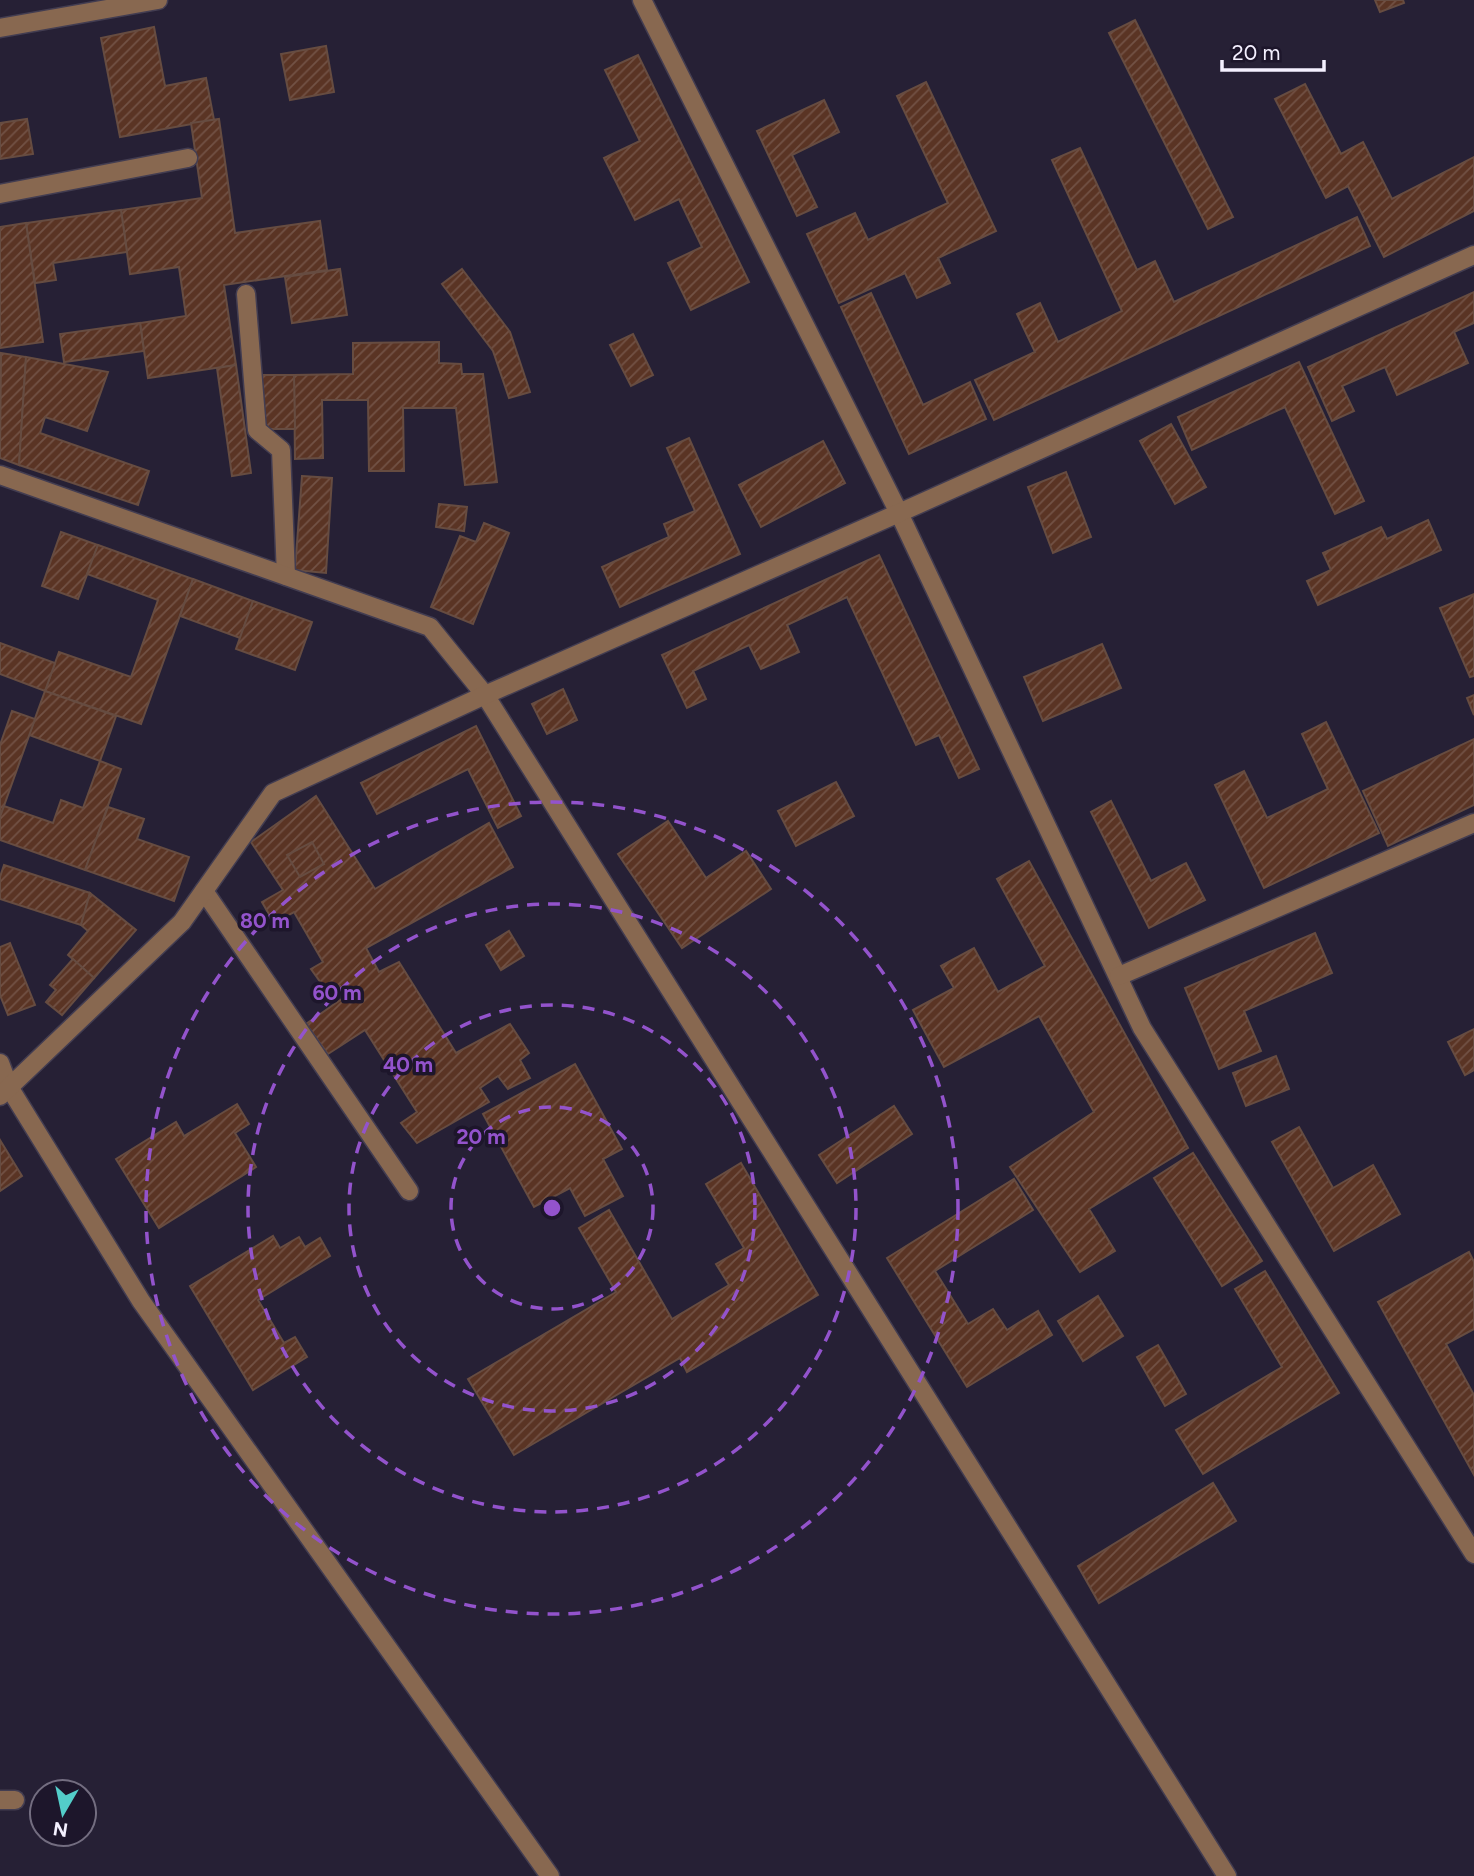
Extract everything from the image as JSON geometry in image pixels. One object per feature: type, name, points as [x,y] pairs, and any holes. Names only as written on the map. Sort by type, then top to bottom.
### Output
[{"type":"street","points":[[0,28],[158,0]]},
{"type":"street","points":[[642,0],[899,513],[1142,1028],[1474,1554]]},
{"type":"street","points":[[0,194],[188,158]]},
{"type":"street","points":[[4,1092],[182,922],[273,793],[485,695],[1474,255]]},
{"type":"street","points":[[246,294],[257,430],[281,450],[286,576]]},
{"type":"street","points":[[0,475],[430,627],[485,695],[1227,1876]]},
{"type":"street","points":[[1119,976],[1474,823]]},
{"type":"street","points":[[204,891],[409,1191]]},
{"type":"street","points":[[0,1063],[4,1092],[141,1301],[550,1876]]},
{"type":"building","points":[[1375,0],[1403,0],[1404,3],[1380,12]]},
{"type":"building","points":[[1135,20],[1233,217],[1208,229],[1109,33]]},
{"type":"building","points":[[154,27],[165,86],[206,78],[214,120],[120,137],[101,38]]},
{"type":"building","points":[[326,46],[334,92],[290,100],[281,54]]},
{"type":"building","points":[[638,55],[749,282],[691,310],[668,263],[702,247],[679,199],[635,220],[604,158],[640,141],[605,70]]},
{"type":"building","points":[[926,82],[996,231],[938,258],[950,283],[917,298],[905,273],[839,303],[807,234],[855,213],[868,240],[948,203],[897,96]]},
{"type":"building","points":[[1305,84],[1341,154],[1363,142],[1392,199],[1474,157],[1474,211],[1384,257],[1348,186],[1326,198],[1275,99]]},
{"type":"building","points":[[824,100],[839,132],[792,155],[817,207],[797,216],[757,131]]},
{"type":"building","points":[[27,119],[33,154],[0,159],[0,123]]},
{"type":"building","points":[[219,119],[235,233],[320,221],[327,270],[224,285],[236,365],[148,378],[140,323],[186,316],[179,267],[130,274],[121,210],[202,198],[191,123]]},
{"type":"building","points":[[1080,148],[1137,270],[1155,261],[1174,302],[1357,217],[1370,246],[994,420],[975,380],[1035,352],[1017,314],[1040,303],[1058,342],[1122,311],[1052,160]]},
{"type":"building","points":[[121,210],[127,252],[53,263],[56,280],[35,283],[26,223]]},
{"type":"building","points":[[26,223],[43,342],[0,348],[0,227]]},
{"type":"building","points":[[340,269],[347,315],[292,323],[285,277]]},
{"type":"building","points":[[462,269],[510,332],[530,392],[509,398],[493,351],[442,284]]},
{"type":"building","points":[[1474,292],[1474,323],[1454,332],[1468,363],[1397,395],[1385,367],[1342,386],[1354,411],[1332,421],[1308,367]]},
{"type":"building","points":[[871,293],[923,405],[970,382],[986,419],[909,454],[841,307]]},
{"type":"building","points":[[140,323],[144,351],[64,362],[60,334]]},
{"type":"building","points":[[633,334],[653,375],[631,386],[610,345]]},
{"type":"building","points":[[439,342],[439,363],[461,364],[462,374],[483,374],[497,482],[465,485],[456,408],[403,408],[404,471],[369,471],[368,400],[322,400],[323,458],[295,459],[294,375],[353,374],[353,343]]},
{"type":"building","points":[[1,353],[26,357],[19,465],[0,458]]},
{"type":"building","points":[[26,357],[108,372],[87,431],[45,417],[40,433],[149,471],[138,505],[19,465]]},
{"type":"building","points":[[1299,362],[1364,501],[1335,514],[1285,407],[1192,450],[1178,417]]},
{"type":"building","points":[[236,365],[251,473],[232,476],[217,368]]},
{"type":"building","points":[[259,375],[294,375],[295,429],[261,429]]},
{"type":"building","points":[[1171,424],[1206,487],[1175,504],[1140,441]]},
{"type":"building","points":[[689,438],[740,554],[620,607],[602,567],[669,537],[664,524],[695,511],[667,448]]},
{"type":"building","points":[[823,441],[845,483],[761,527],[739,485]]},
{"type":"building","points":[[1066,472],[1091,537],[1053,553],[1028,487]]},
{"type":"building","points":[[302,476],[332,478],[326,573],[295,570]]},
{"type":"building","points":[[439,504],[467,507],[464,531],[436,527]]},
{"type":"building","points":[[1428,520],[1441,550],[1318,605],[1307,581],[1331,570],[1323,553],[1381,527],[1387,539]]},
{"type":"building","points":[[484,523],[509,533],[473,624],[431,607],[460,536],[476,542]]},
{"type":"building","points":[[61,532],[98,545],[78,599],[42,586]]},
{"type":"building","points":[[98,545],[193,579],[141,724],[45,691],[59,652],[131,677],[158,600],[87,574]]},
{"type":"building","points":[[879,555],[979,769],[959,778],[939,735],[916,745],[847,597],[787,625],[799,652],[761,669],[749,645],[693,671],[706,699],[687,708],[662,655]]},
{"type":"building","points":[[193,579],[253,601],[240,638],[180,616]]},
{"type":"building","points":[[1474,594],[1474,676],[1470,677],[1440,608]]},
{"type":"building","points":[[253,601],[312,622],[295,670],[236,649]]},
{"type":"building","points":[[0,643],[55,663],[45,691],[0,674]]},
{"type":"building","points":[[1102,644],[1121,688],[1043,721],[1024,677]]},
{"type":"building","points":[[563,689],[577,720],[547,734],[532,704]]},
{"type":"building","points":[[45,691],[116,716],[100,761],[29,735]]},
{"type":"building","points":[[1474,695],[1474,715],[1467,698]]},
{"type":"building","points":[[12,711],[35,719],[0,817],[0,745]]},
{"type":"building","points":[[1326,722],[1379,833],[1264,888],[1215,785],[1244,771],[1267,818],[1328,789],[1302,734]]},
{"type":"building","points":[[476,726],[521,816],[498,828],[468,769],[377,814],[361,783]]},
{"type":"building","points":[[1474,739],[1474,805],[1388,846],[1363,791]]},
{"type":"building","points":[[100,761],[121,769],[85,870],[0,840],[0,817],[4,806],[53,823],[61,800],[83,808]]},
{"type":"building","points":[[836,782],[854,816],[796,846],[778,811]]},
{"type":"building","points":[[316,796],[375,889],[489,823],[513,867],[366,948],[379,972],[399,962],[456,1053],[510,1024],[529,1053],[520,1060],[530,1078],[508,1089],[498,1076],[480,1088],[489,1102],[417,1143],[401,1123],[417,1112],[365,1030],[328,1054],[306,1024],[346,996],[340,986],[329,994],[311,969],[323,962],[294,912],[274,923],[262,902],[283,890],[251,842]]},
{"type":"building","points":[[1111,801],[1151,881],[1186,863],[1205,900],[1149,928],[1091,812]]},
{"type":"building","points":[[108,807],[144,819],[137,839],[189,857],[174,901],[85,870]]},
{"type":"building","points":[[668,821],[706,878],[746,851],[771,889],[682,948],[618,854]]},
{"type":"building","points":[[312,842],[324,864],[300,877],[287,855]]},
{"type":"building","points":[[1029,861],[1188,1148],[1089,1209],[1115,1251],[1080,1272],[1010,1167],[1094,1112],[1039,1016],[944,1067],[913,1010],[954,988],[941,966],[974,948],[998,992],[1045,966],[997,879]]},
{"type":"building","points":[[4,865],[90,893],[81,925],[0,899],[0,877]]},
{"type":"building","points":[[90,893],[136,930],[94,978],[68,955],[88,931],[81,925]]},
{"type":"building","points":[[509,931],[524,956],[501,970],[486,945]]},
{"type":"building","points":[[1315,933],[1332,973],[1244,1011],[1261,1051],[1219,1069],[1185,988]]},
{"type":"building","points":[[10,943],[35,1005],[8,1015],[0,995],[0,947]]},
{"type":"building","points":[[73,959],[94,978],[62,1015],[46,1002],[56,990],[50,985]]},
{"type":"building","points":[[1474,1029],[1474,1070],[1465,1075],[1448,1042]]},
{"type":"building","points":[[1276,1056],[1289,1089],[1246,1106],[1233,1073]]},
{"type":"building","points":[[575,1064],[622,1149],[603,1159],[623,1196],[585,1216],[570,1188],[534,1207],[483,1114]]},
{"type":"building","points":[[237,1104],[249,1124],[235,1133],[256,1167],[159,1228],[116,1159],[176,1122],[184,1136]]},
{"type":"building","points":[[894,1106],[912,1134],[837,1183],[819,1155]]},
{"type":"building","points":[[1299,1127],[1333,1188],[1373,1165],[1400,1214],[1334,1251],[1272,1142]]},
{"type":"building","points":[[0,1140],[22,1176],[0,1191]]},
{"type":"building","points":[[1193,1153],[1262,1261],[1222,1286],[1154,1178]]},
{"type":"building","points":[[741,1163],[818,1295],[687,1372],[680,1358],[514,1455],[468,1379],[616,1292],[579,1228],[609,1210],[672,1319],[729,1285],[716,1264],[744,1248],[706,1184]]},
{"type":"building","points":[[1014,1179],[1033,1210],[935,1271],[968,1324],[993,1309],[1007,1330],[1038,1311],[1052,1335],[967,1387],[887,1258]]},
{"type":"building","points":[[273,1236],[280,1248],[299,1237],[305,1247],[320,1238],[330,1256],[258,1300],[284,1343],[295,1337],[307,1357],[253,1390],[190,1286]]},
{"type":"building","points":[[1469,1252],[1474,1262],[1474,1329],[1446,1344],[1474,1395],[1474,1475],[1378,1302]]},
{"type":"building","points":[[1265,1271],[1339,1393],[1203,1474],[1176,1430],[1282,1367],[1235,1289]]},
{"type":"building","points":[[1098,1296],[1123,1336],[1083,1361],[1058,1321]]},
{"type":"building","points":[[1158,1345],[1186,1394],[1165,1406],[1137,1357]]},
{"type":"building","points":[[1213,1483],[1236,1521],[1099,1603],[1078,1566]]}]
